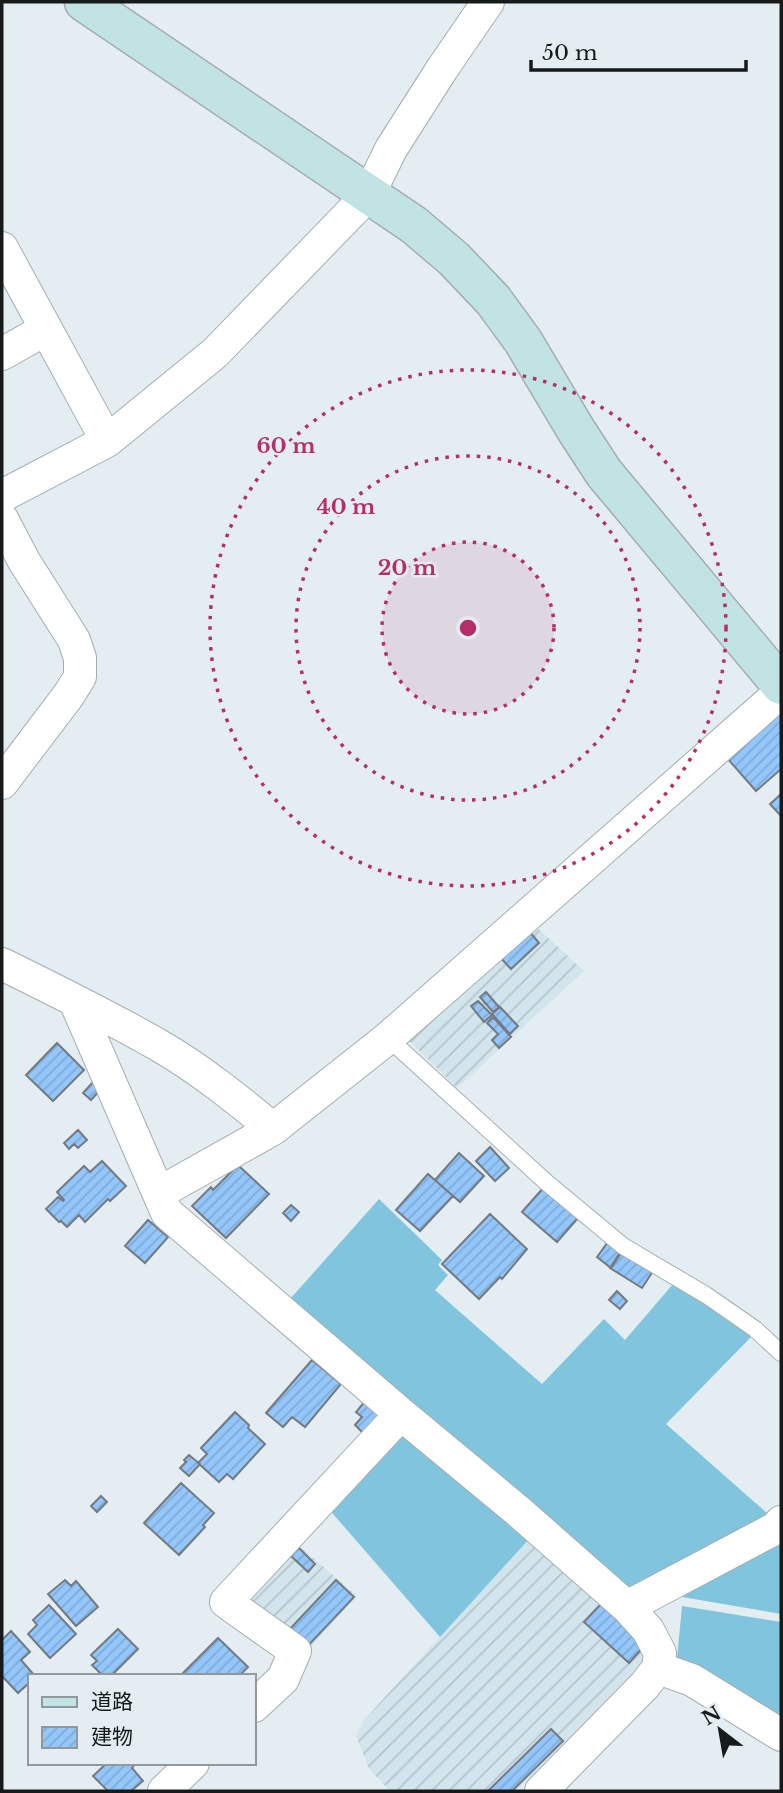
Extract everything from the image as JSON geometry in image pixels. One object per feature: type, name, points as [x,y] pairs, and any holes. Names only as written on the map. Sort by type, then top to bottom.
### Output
[{"type":"street","points":[[84,2],[414,225],[454,259],[493,300],[523,341],[604,473],[781,685]]},
{"type":"street","points":[[2,496],[107,441],[215,353],[369,194],[391,149],[488,2]]},
{"type":"street","points":[[2,248],[107,441]]},
{"type":"street","points":[[2,354],[46,329]]},
{"type":"street","points":[[2,519],[24,561],[74,640],[80,657],[80,677],[2,783]]},
{"type":"street","points":[[159,1193],[273,1129],[388,1038],[781,692]]},
{"type":"street","points":[[2,964],[161,1047],[220,1086],[273,1129]]},
{"type":"street","points":[[75,1000],[167,1213],[518,1511],[627,1607],[648,1630],[660,1653],[659,1668],[541,1791]]},
{"type":"street","points":[[256,1704],[283,1679],[295,1651],[226,1602],[401,1414]]},
{"type":"street","points":[[627,1607],[776,1528],[781,1522]]},
{"type":"street","points":[[659,1668],[692,1680],[781,1735]]},
{"type":"lane","points":[[388,1038],[546,1182],[623,1246],[716,1301],[755,1329],[781,1353]]},
{"type":"shaded area","points":[[533,924],[584,971],[457,1088],[408,1040]]},
{"type":"shaded area","points":[[379,1199],[442,1260],[438,1265],[448,1275],[435,1290],[542,1384],[604,1319],[625,1340],[673,1284],[753,1335],[666,1424],[768,1514],[638,1588],[626,1586],[619,1581],[291,1298]]},
{"type":"shaded area","points":[[395,1433],[411,1433],[530,1538],[440,1637],[327,1507]]},
{"type":"shaded area","points":[[530,1538],[647,1644],[647,1659],[516,1791],[390,1791],[369,1769],[356,1736],[364,1720]]},
{"type":"shaded area","points":[[781,1542],[781,1614],[682,1597],[683,1594]]},
{"type":"shaded area","points":[[297,1544],[357,1596],[308,1650],[243,1602]]},
{"type":"shaded area","points":[[682,1606],[781,1622],[781,1722],[677,1659]]},
{"type":"building","points":[[780,712],[781,769],[756,791],[727,758]]},
{"type":"building","points":[[781,794],[781,816],[770,804]]},
{"type":"building","points":[[529,931],[539,943],[511,969],[499,956]]},
{"type":"building","points":[[486,992],[499,1007],[493,1012],[480,997]]},
{"type":"building","points":[[478,1001],[492,1015],[484,1022],[471,1006]]},
{"type":"building","points":[[500,1007],[518,1026],[510,1034],[492,1014]]},
{"type":"building","points":[[493,1017],[511,1037],[499,1048],[492,1040],[498,1034],[487,1023]]},
{"type":"building","points":[[57,1043],[84,1070],[53,1101],[26,1075]]},
{"type":"building","points":[[94,1081],[101,1089],[91,1100],[83,1093]]},
{"type":"building","points":[[78,1130],[87,1140],[78,1148],[74,1144],[69,1149],[64,1143]]},
{"type":"building","points":[[490,1147],[509,1168],[495,1181],[476,1161]]},
{"type":"building","points":[[459,1153],[484,1176],[460,1202],[435,1180]]},
{"type":"building","points":[[102,1161],[126,1186],[110,1201],[108,1199],[85,1222],[79,1215],[67,1227],[46,1209],[58,1197],[64,1200],[57,1192],[84,1166],[90,1172]]},
{"type":"building","points":[[238,1165],[269,1194],[226,1238],[192,1206]]},
{"type":"building","points":[[428,1174],[453,1196],[420,1231],[396,1210]]},
{"type":"building","points":[[544,1187],[578,1218],[557,1242],[522,1212]]},
{"type":"building","points":[[291,1205],[299,1212],[291,1221],[283,1213]]},
{"type":"building","points":[[490,1214],[527,1249],[502,1279],[500,1277],[479,1299],[442,1264]]},
{"type":"building","points":[[148,1220],[168,1237],[145,1263],[125,1246]]},
{"type":"building","points":[[608,1242],[621,1253],[611,1268],[597,1257]]},
{"type":"building","points":[[621,1251],[653,1271],[642,1288],[610,1268]]},
{"type":"building","points":[[617,1291],[627,1301],[620,1309],[609,1300]]},
{"type":"building","points":[[312,1360],[341,1384],[305,1427],[292,1417],[283,1427],[266,1413]]},
{"type":"building","points":[[366,1400],[384,1416],[366,1436],[355,1425],[362,1417],[356,1412]]},
{"type":"building","points":[[235,1412],[265,1444],[233,1479],[227,1474],[219,1482],[198,1463],[207,1454],[201,1448]]},
{"type":"building","points":[[189,1455],[200,1464],[189,1476],[180,1468]]},
{"type":"building","points":[[181,1483],[214,1513],[179,1555],[144,1523]]},
{"type":"building","points":[[101,1496],[107,1502],[97,1512],[91,1506]]},
{"type":"building","points":[[298,1547],[315,1564],[308,1572],[290,1555]]},
{"type":"building","points":[[65,1580],[71,1586],[76,1581],[98,1607],[76,1626],[48,1594]]},
{"type":"building","points":[[336,1580],[354,1597],[306,1648],[286,1633]]},
{"type":"building","points":[[601,1604],[646,1644],[629,1663],[584,1622]]},
{"type":"building","points":[[49,1605],[76,1634],[50,1658],[28,1634],[37,1625],[33,1620]]},
{"type":"building","points":[[118,1629],[138,1649],[113,1674],[101,1674],[92,1665],[97,1661],[91,1655]]},
{"type":"building","points":[[11,1631],[30,1652],[21,1660],[33,1674],[28,1674],[28,1684],[18,1693],[2,1676],[2,1640]]},
{"type":"building","points":[[218,1638],[248,1667],[241,1674],[182,1674]]},
{"type":"building","points":[[551,1729],[563,1741],[512,1791],[488,1791]]},
{"type":"building","points":[[105,1765],[134,1765],[132,1768],[143,1781],[131,1791],[108,1791],[93,1776]]}]
